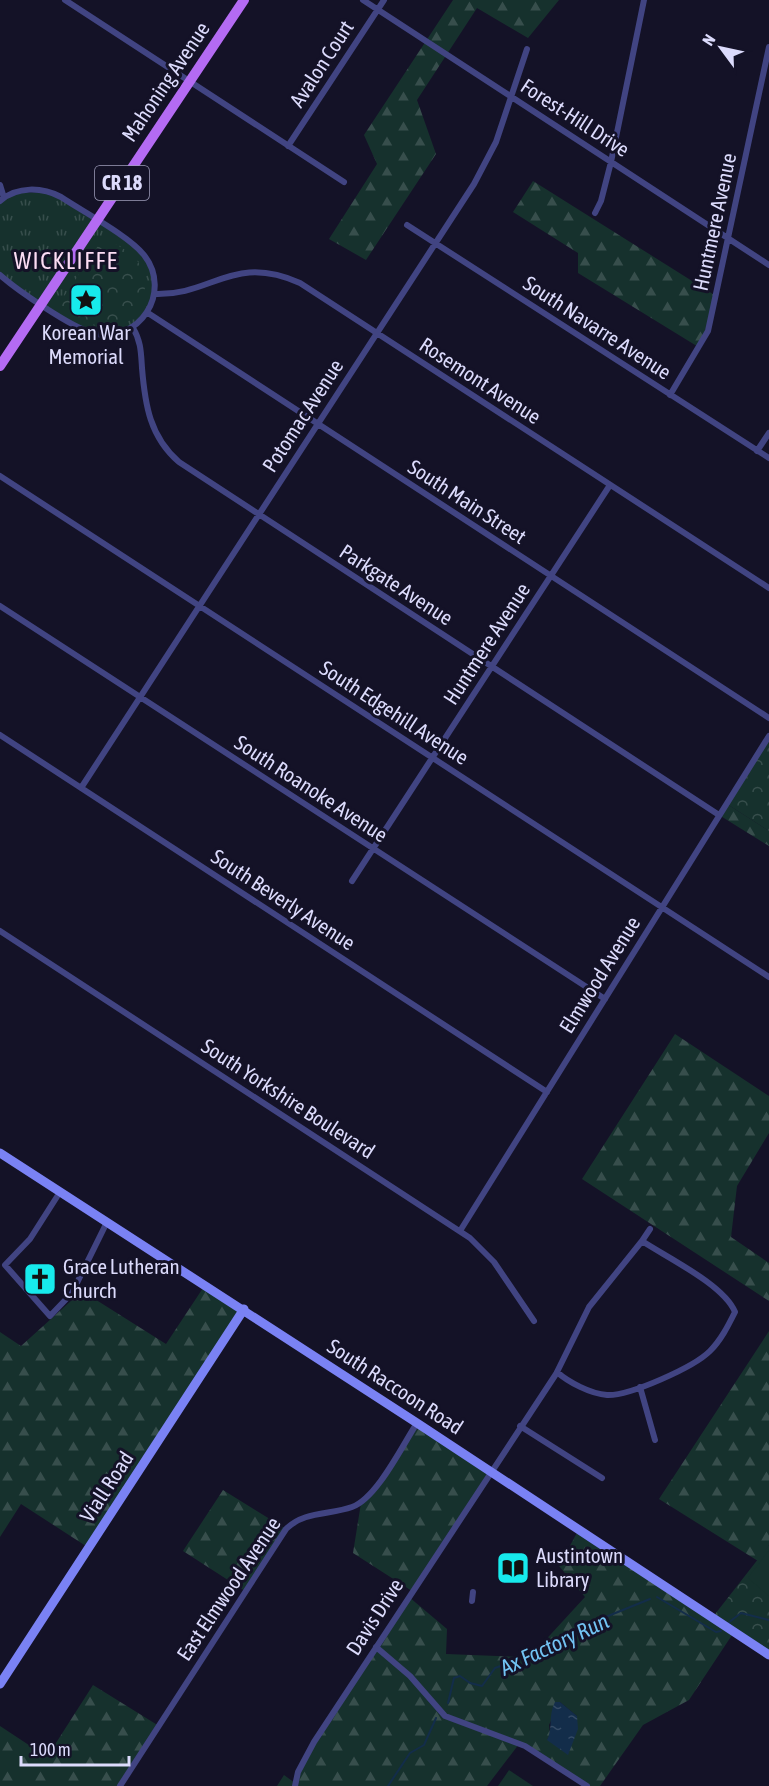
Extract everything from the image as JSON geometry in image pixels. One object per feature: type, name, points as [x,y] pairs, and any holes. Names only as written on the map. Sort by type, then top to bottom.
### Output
[{"type":"main road","name":"Mahoning Avenue","points":[[0,366],[244,0]]},
{"type":"street","points":[[65,0],[344,182]]},
{"type":"street","name":"Forest-Hill Drive","points":[[363,0],[769,265]]},
{"type":"street","name":"Avalon Court","points":[[288,146],[384,0]]},
{"type":"street","points":[[595,213],[601,201],[611,162],[644,0]]},
{"type":"street","name":"Huntmere Avenue","points":[[670,395],[708,331],[769,46]]},
{"type":"street","name":"Potomac Avenue","points":[[81,788],[488,160],[527,50]]},
{"type":"street","points":[[0,185],[2,200],[26,190],[41,190],[61,197],[97,221],[144,255],[152,270],[154,294],[148,313],[133,327],[115,334],[92,333],[0,275]]},
{"type":"street","name":"South Navarre Avenue","points":[[407,225],[769,458]]},
{"type":"street","name":"Rosemont Avenue","points":[[154,294],[170,295],[236,273],[273,274],[300,283],[769,588]]},
{"type":"street","name":"South Main Street","points":[[148,313],[769,718]]},
{"type":"street","name":"Parkgate Avenue","points":[[133,327],[140,342],[148,416],[161,442],[179,462],[719,815]]},
{"type":"street","points":[[757,451],[769,433]]},
{"type":"street","name":"South Edgehill Avenue","points":[[0,476],[769,977]]},
{"type":"street","name":"Huntmere Avenue","points":[[352,881],[610,485]]},
{"type":"street","name":"South Roanoke Avenue","points":[[0,606],[605,999]]},
{"type":"street","name":"South Beverly Avenue","points":[[0,735],[547,1092]]},
{"type":"street","name":"Elmwood Avenue","points":[[460,1231],[769,736]]},
{"type":"street","name":"South Yorkshire Boulevard","points":[[0,931],[460,1231],[495,1262],[534,1321]]},
{"type":"street","name":"South Raccoon Road","points":[[0,1153],[491,1471],[769,1655]]},
{"type":"street","points":[[0,1271],[30,1239],[60,1192]]},
{"type":"street","points":[[5,1265],[50,1316],[72,1293],[106,1222]]},
{"type":"street","name":"Davis Drive","points":[[295,1786],[298,1772],[314,1742],[557,1371],[589,1307],[650,1228]]},
{"type":"street","points":[[557,1371],[580,1386],[608,1395],[640,1387],[705,1355],[725,1331],[735,1312],[731,1301],[642,1241]]},
{"type":"street","name":"Viall Road","points":[[0,1684],[4,1671],[244,1310]]},
{"type":"street","points":[[640,1387],[655,1440]]},
{"type":"street","name":"East Elmwood Avenue","points":[[120,1786],[286,1528],[303,1518],[361,1503],[371,1493],[417,1423]]},
{"type":"street","points":[[520,1426],[602,1478]]},
{"type":"street","points":[[472,1601],[473,1592]]},
{"type":"street","points":[[376,1647],[410,1676],[445,1716],[525,1746],[587,1786]]},
{"type":"green space","points":[[453,0],[559,0],[528,38],[477,8],[417,100],[436,154],[366,260],[329,239],[377,164],[364,135]]},
{"type":"green space","points":[[533,181],[716,296],[700,348],[578,273],[578,253],[513,212]]},
{"type":"green space","points":[[50,192],[117,233],[145,260],[152,276],[154,297],[140,322],[106,335],[78,327],[0,275],[0,201],[15,193]]},
{"type":"green space","points":[[104,237],[135,258],[143,273],[145,284],[139,306],[132,314],[123,321],[100,326],[84,320],[59,304]]},
{"type":"green space","points":[[769,736],[769,831],[727,804]]},
{"type":"green space","points":[[727,804],[769,831],[769,846],[719,815]]},
{"type":"green space","points":[[675,1034],[769,1096],[769,1133],[737,1186],[731,1237],[769,1263],[769,1301],[582,1179]]},
{"type":"green space","points":[[205,1285],[244,1309],[89,1548],[21,1504],[0,1537],[0,1332],[21,1346],[82,1291],[166,1344]]},
{"type":"green space","points":[[769,1331],[769,1545],[758,1561],[659,1499]]},
{"type":"green space","points":[[417,1423],[491,1471],[412,1591],[353,1553],[361,1503],[368,1497]]},
{"type":"green space","points":[[223,1490],[286,1529],[245,1591],[183,1551]]},
{"type":"green space","points":[[579,1529],[734,1632],[689,1700],[643,1725],[600,1786],[587,1786],[519,1744],[487,1786],[277,1786],[284,1775],[295,1783],[298,1772],[409,1597],[447,1629],[446,1654],[520,1657],[540,1646],[585,1597],[559,1566]],"holes":[[[560,1702],[577,1716],[547,1740],[550,1734],[549,1725]]]},
{"type":"green space","points":[[769,1545],[769,1655],[712,1618]]},
{"type":"green space","points":[[769,1550],[769,1596],[748,1578]]},
{"type":"green space","points":[[93,1685],[159,1726],[120,1786],[0,1786],[0,1726],[47,1757]]},
{"type":"green space","points":[[509,1770],[533,1786],[498,1786]]},
{"type":"water","points":[[555,1702],[560,1702],[577,1716],[578,1729],[568,1755],[547,1740]]},
{"type":"waterway","name":"Ax Factory Run","points":[[657,1597],[716,1632],[721,1631]]},
{"type":"waterway","name":"Ax Factory Run","points":[[448,1703],[454,1678],[460,1676],[470,1683],[482,1686],[495,1668],[523,1658],[608,1616],[650,1599]]},
{"type":"waterway","name":"Ax Factory Run","points":[[728,1623],[741,1613],[769,1620]]},
{"type":"waterway","name":"Ax Factory Run","points":[[388,1786],[410,1753],[424,1745],[436,1718]]},
{"type":"place","name":"Korean War Memorial","points":[[86,300]]},
{"type":"place","name":"Grace Lutheran Church","points":[[40,1279]]},
{"type":"place","name":"Austintown Library","points":[[513,1568]]},
{"type":"district","name":"WICKLIFFE","points":[[66,261]]}]
